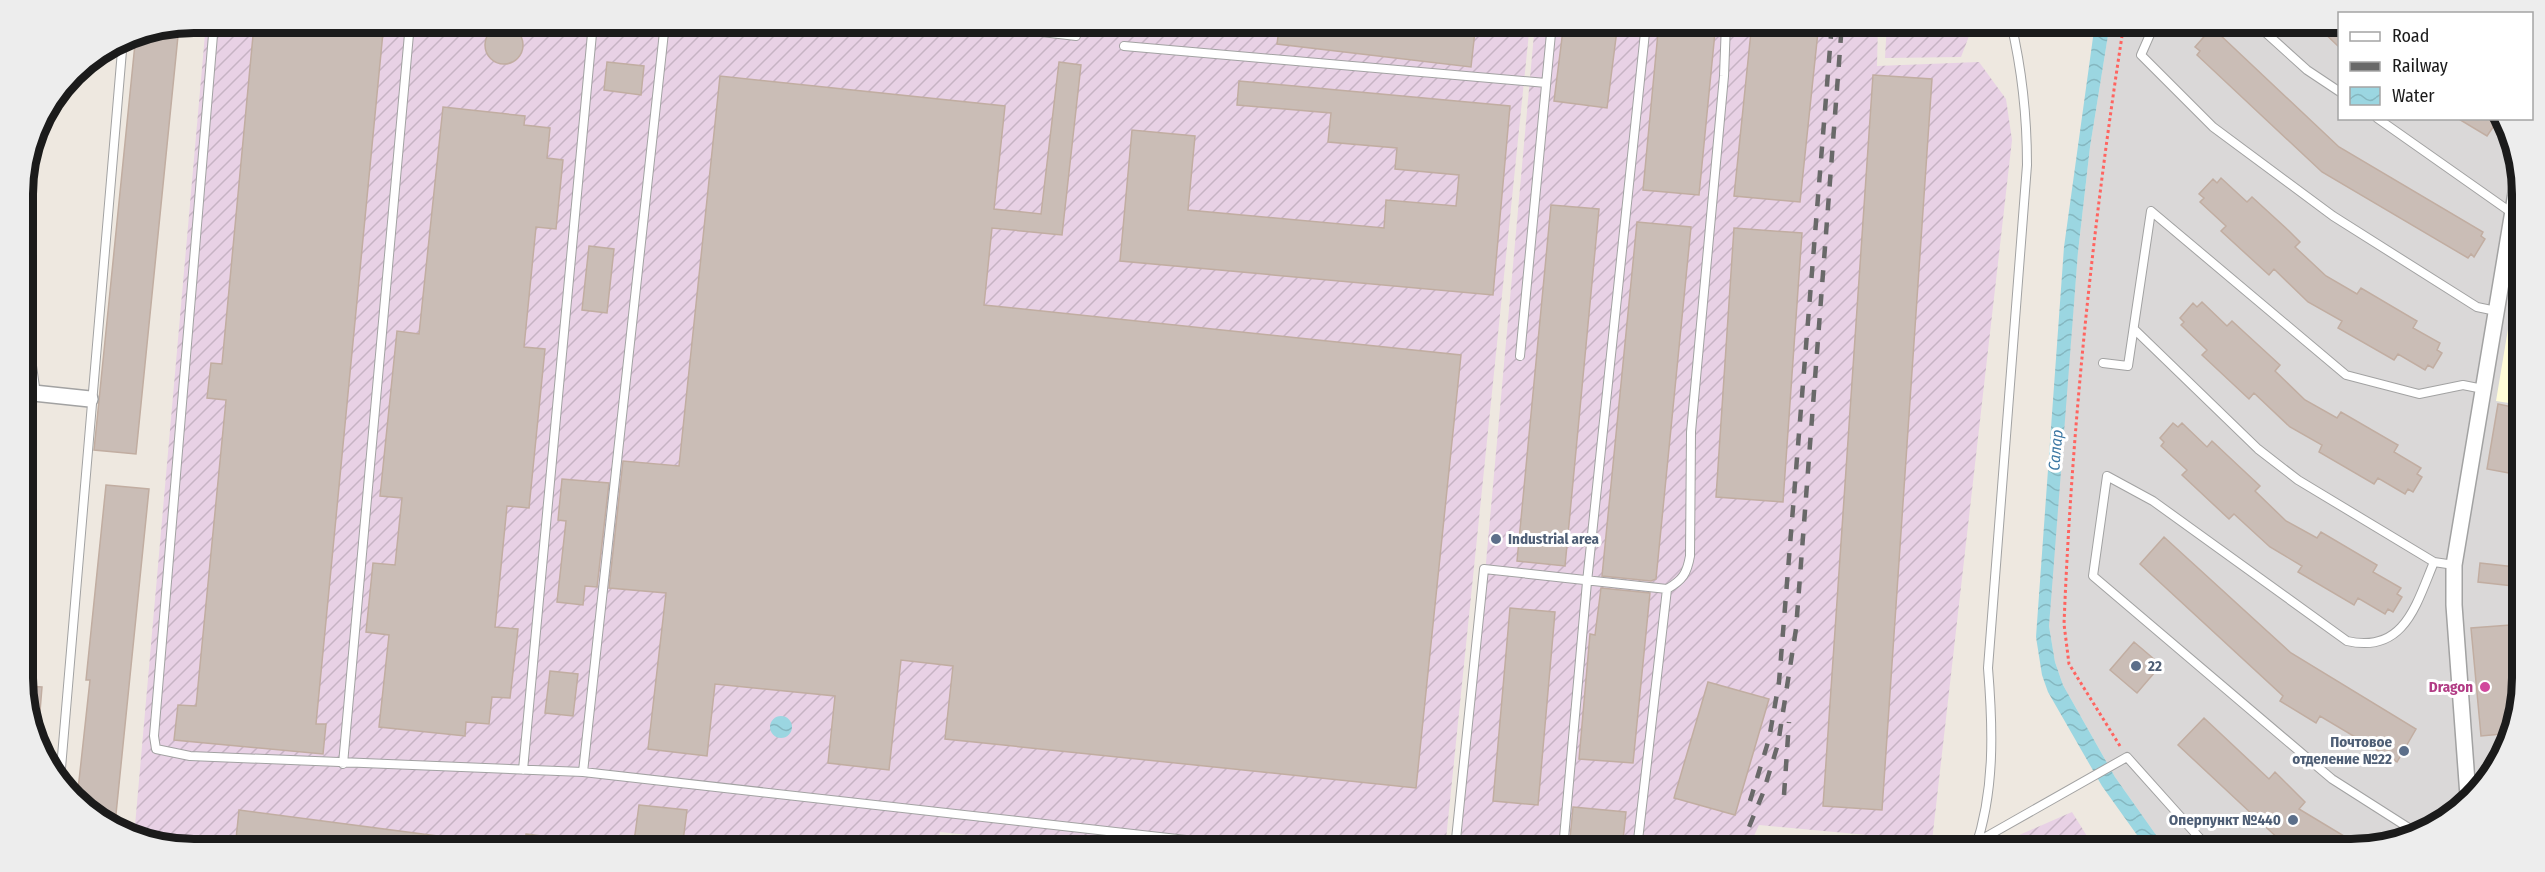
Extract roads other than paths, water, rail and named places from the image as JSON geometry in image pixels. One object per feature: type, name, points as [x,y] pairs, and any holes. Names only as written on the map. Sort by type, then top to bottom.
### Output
[{"type":"street","points":[[2467,789],[2454,605],[2454,565],[2512,213]]},
{"type":"street","points":[[33,393],[90,399]]},
{"type":"lane","points":[[213,33],[154,742],[158,750],[190,756],[343,764],[583,772],[1177,839]]},
{"type":"lane","points":[[343,764],[409,33]]},
{"type":"lane","points":[[523,770],[592,33]]},
{"type":"lane","points":[[583,772],[664,33]]},
{"type":"lane","points":[[1052,33],[1076,36]]},
{"type":"lane","points":[[1520,356],[1551,33]]},
{"type":"lane","points":[[1564,839],[1587,582],[1645,33]]},
{"type":"lane","points":[[1456,839],[1484,569],[1667,589],[1682,580],[1690,556],[1691,432],[1724,76],[1726,33]]},
{"type":"lane","points":[[1978,839],[1986,805],[1994,736],[1988,668],[2027,165],[2027,117],[2022,71],[2013,33]]},
{"type":"lane","points":[[2150,33],[2141,55],[2213,127],[2333,216],[2477,307],[2496,311]]},
{"type":"lane","points":[[2267,33],[2307,70],[2338,91]]},
{"type":"lane","points":[[1124,46],[1546,83]]},
{"type":"lane","points":[[61,768],[90,399],[122,51]]},
{"type":"lane","points":[[2380,120],[2512,213]]},
{"type":"lane","points":[[2103,363],[2128,366],[2151,211],[2346,375],[2419,394],[2463,385],[2483,388]]},
{"type":"lane","points":[[2134,329],[2258,449],[2298,480],[2434,562],[2454,565]]},
{"type":"lane","points":[[2409,828],[2332,779],[2093,576],[2107,476],[2153,501],[2347,641],[2380,642],[2400,630],[2419,598],[2434,562]]},
{"type":"lane","points":[[1638,839],[1667,589]]},
{"type":"lane","points":[[1987,839],[2079,783],[2127,758],[2200,839]]},
{"type":"water","name":"Салар","points":[[2094,33],[2108,33],[2090,147],[2078,252],[2049,626],[2055,662],[2063,685],[2115,777],[2159,839],[2140,839],[2102,786],[2048,692],[2042,675],[2036,637],[2064,247]]},
{"type":"water","points":[[781,716],[791,723],[792,727],[785,737],[781,738],[771,731],[770,727],[777,717]]},
{"type":"railway","points":[[1750,801],[1769,739],[1779,682],[1831,33]]},
{"type":"railway","points":[[1744,839],[1763,793],[1778,744],[1796,629],[1841,33]]},
{"type":"railway","points":[[1784,795],[1789,722]]},
{"type":"place","name":"Industrial area","points":[[1496,539]]},
{"type":"place","name":"22","points":[[2136,666]]},
{"type":"place","name":"Dragon","points":[[2485,687]]},
{"type":"place","name":"Почтовое отделение №22","points":[[2404,751]]},
{"type":"place","name":"Оперпункт №440","points":[[2293,820]]}]
